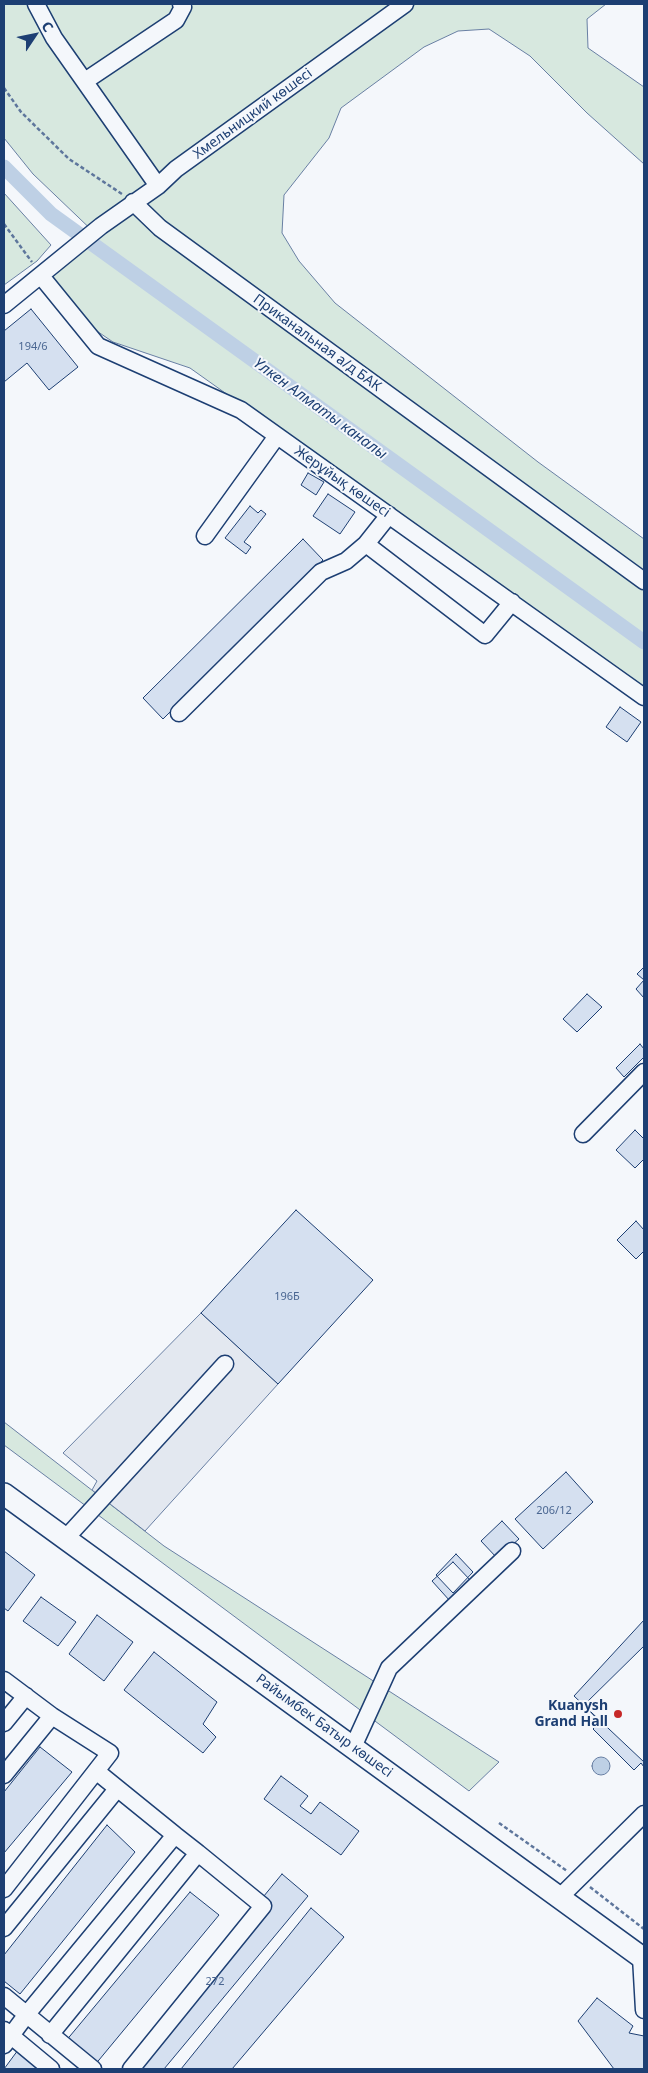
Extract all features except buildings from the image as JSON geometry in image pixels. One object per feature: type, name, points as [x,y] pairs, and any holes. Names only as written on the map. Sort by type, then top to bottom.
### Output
[{"type":"main road","name":"Райымбек Батыр көшесі","points":[[6,1500],[65,1539],[643,1958]]},
{"type":"street","points":[[36,4],[54,38],[158,186]]},
{"type":"street","points":[[84,81],[176,20],[183,7],[181,4]]},
{"type":"street","name":"Хмельницкий көшесі","points":[[41,276],[133,202],[158,186],[176,169],[405,4]]},
{"type":"street","name":"Приканальная а/д БАК","points":[[133,202],[160,228],[644,581]]},
{"type":"street","points":[[4,305],[41,276]]},
{"type":"street","name":"Жерұйық көшесі","points":[[41,276],[98,346],[241,410],[644,697]]},
{"type":"street","points":[[205,536],[277,436]]},
{"type":"street","points":[[179,713],[321,572],[346,561],[366,544],[389,515]]},
{"type":"street","points":[[366,544],[485,634],[512,602]]},
{"type":"street","points":[[583,1134],[644,1072]]},
{"type":"street","points":[[65,1539],[225,1364]]},
{"type":"street","points":[[353,1747],[389,1668],[512,1551]]},
{"type":"street","points":[[4,1680],[52,1716],[110,1753],[4,1889]]},
{"type":"street","points":[[4,1723],[26,1696]]},
{"type":"street","points":[[4,1775],[52,1716]]},
{"type":"street","points":[[96,1771],[263,1906],[131,2069]]},
{"type":"street","points":[[4,1928],[117,1789]]},
{"type":"street","points":[[559,1898],[644,1814]]},
{"type":"street","points":[[51,2069],[32,2063],[6,2037],[175,1835]]},
{"type":"street","points":[[50,2035],[198,1853]]},
{"type":"street","points":[[643,1958],[644,2010]]},
{"type":"street","points":[[4,1996],[93,2069]]},
{"type":"path","points":[[4,88],[21,112],[69,159],[133,202]]},
{"type":"path","points":[[4,224],[41,276]]},
{"type":"shaded area","points":[[4,4],[606,4],[587,19],[588,48],[644,87],[644,164],[587,113],[530,56],[489,29],[458,31],[424,47],[341,108],[329,138],[284,195],[282,233],[299,261],[335,303],[538,462],[644,539],[644,687],[456,557],[190,368],[113,342],[85,323],[52,276],[100,238],[33,174],[4,138]]},
{"type":"shaded area","points":[[4,193],[51,245],[37,261],[4,285]]},
{"type":"shaded area","points":[[201,1313],[278,1384],[145,1531],[92,1490],[97,1481],[63,1453]]},
{"type":"shaded area","points":[[4,1422],[164,1546],[499,1762],[469,1791],[4,1445]]},
{"type":"water","points":[[601,1757],[607,1760],[610,1766],[607,1772],[601,1775],[595,1772],[592,1766],[595,1760]]},
{"type":"waterway","name":"Үлкен Алматы каналы","points":[[4,167],[51,214],[644,642]]},
{"type":"place","name":"Kuanysh Grand Hall","points":[[618,1714]]}]
